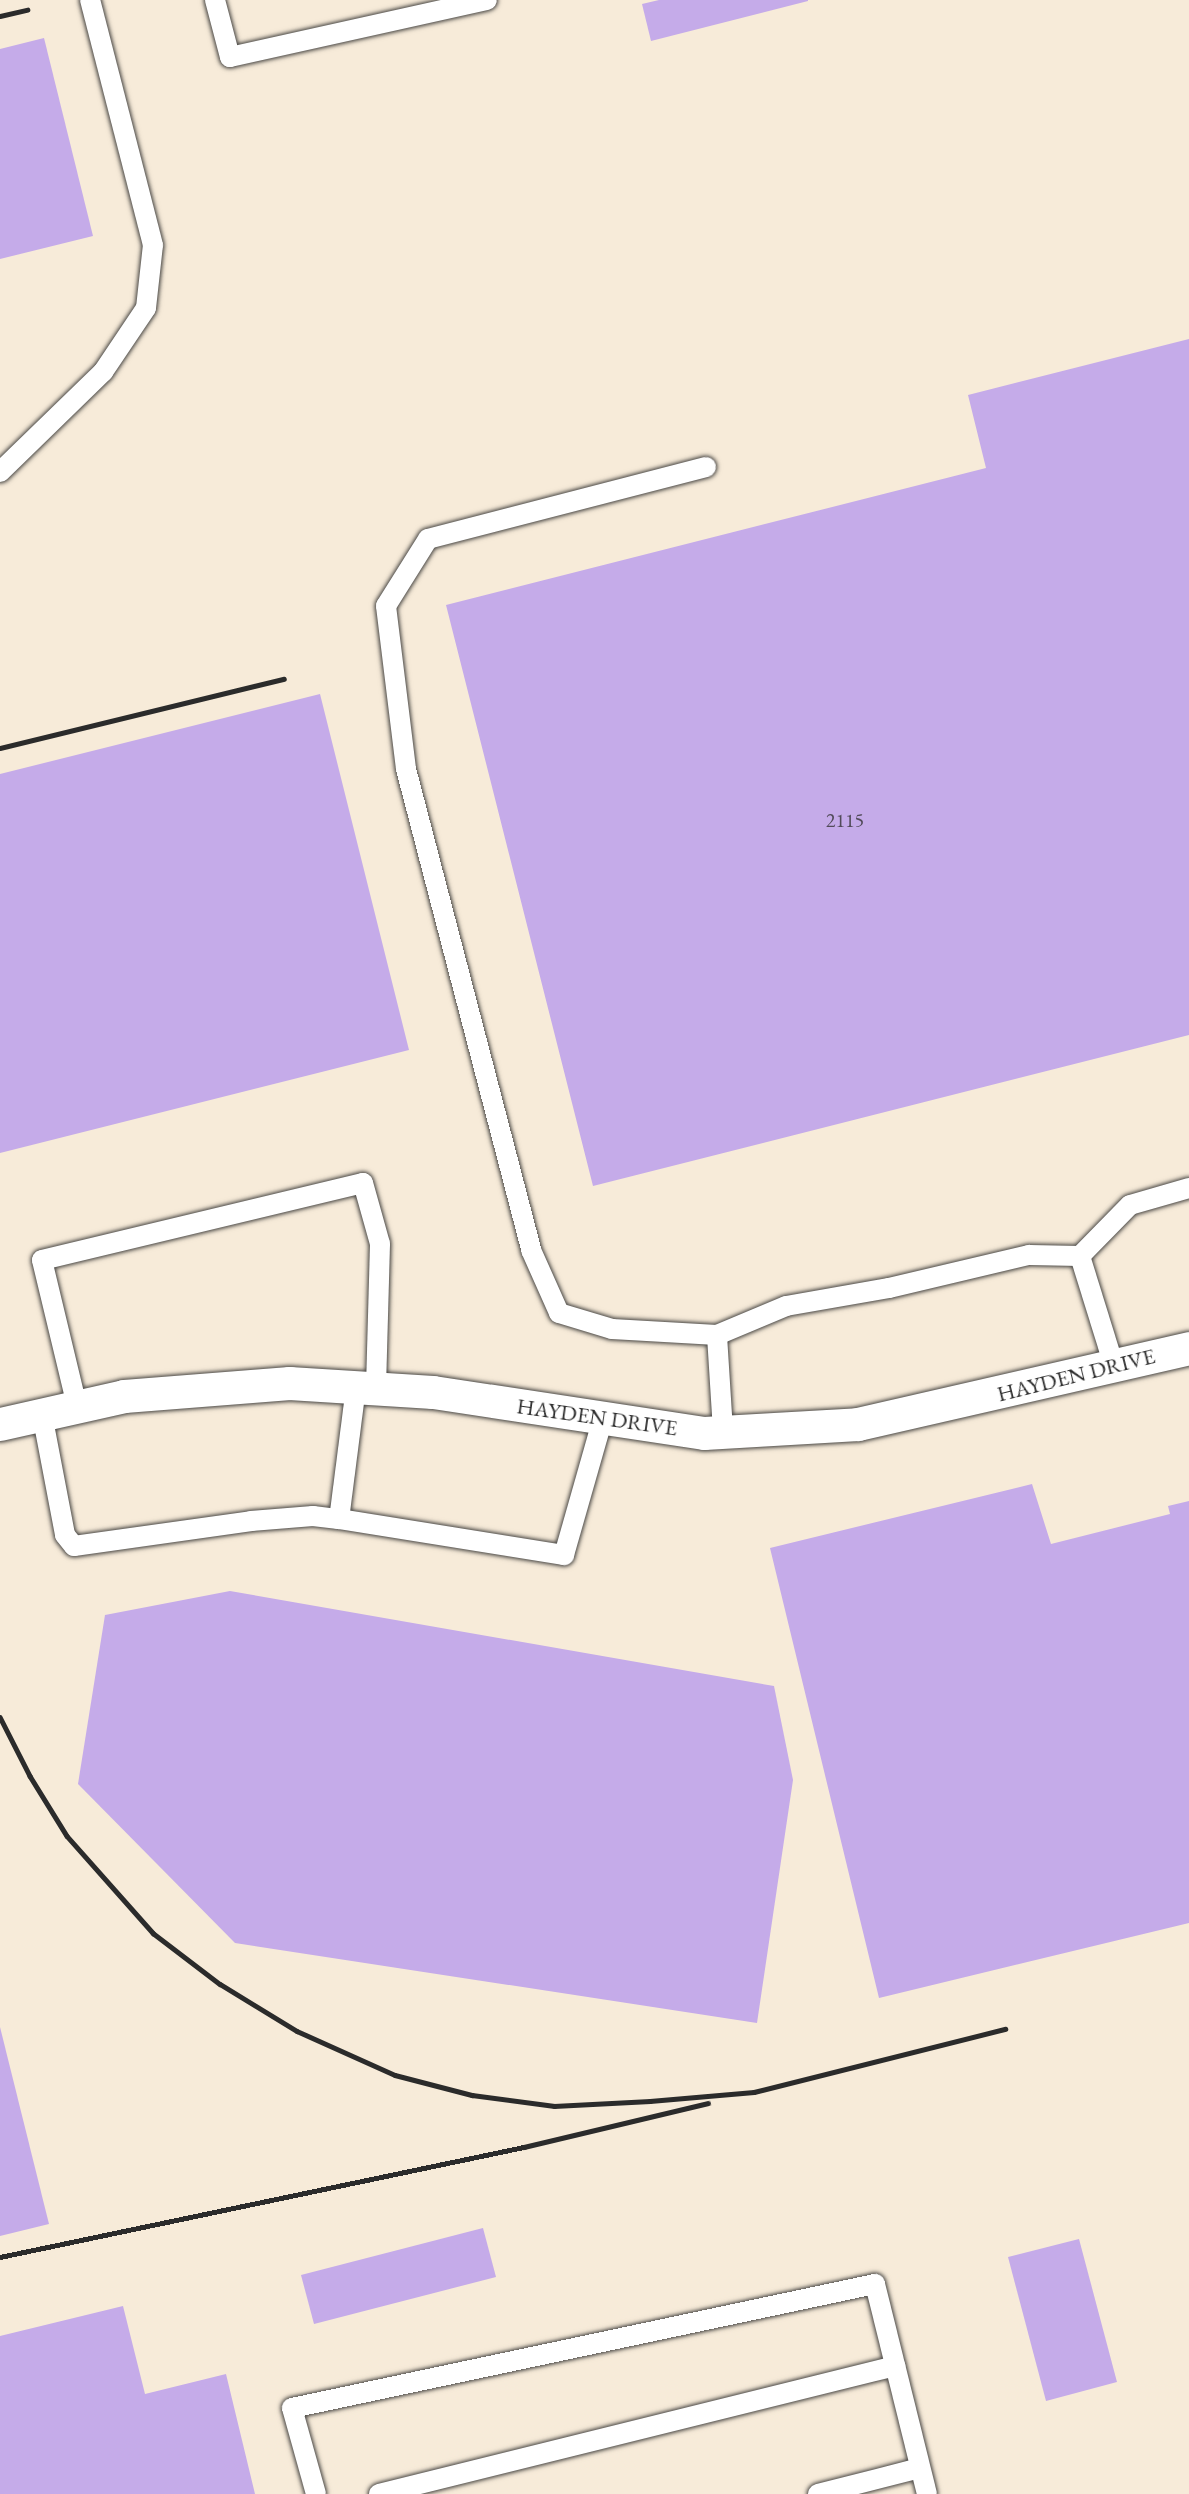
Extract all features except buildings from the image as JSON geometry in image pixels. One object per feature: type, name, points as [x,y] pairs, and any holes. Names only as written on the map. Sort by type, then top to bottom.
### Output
[{"type":"street","name":"HAYDEN DRIVE","points":[[0,1424],[124,1396],[289,1383],[433,1392],[704,1432],[858,1424],[1189,1348]]},
{"type":"lane","points":[[0,472],[103,372],[146,308],[153,244],[90,0]]},
{"type":"lane","points":[[215,0],[230,57],[487,0]]},
{"type":"lane","points":[[706,467],[428,539],[386,606],[406,769],[531,1250],[558,1313],[612,1329],[717,1335],[786,1306],[889,1288],[1029,1255],[1080,1256],[1130,1205],[1189,1188]]},
{"type":"lane","points":[[77,1406],[42,1260],[363,1183],[380,1244],[366,1388],[339,1519]]},
{"type":"lane","points":[[1080,1256],[1113,1366]]},
{"type":"lane","points":[[717,1335],[723,1431]]},
{"type":"lane","points":[[42,1414],[65,1535],[74,1546],[251,1521],[313,1516],[564,1555],[603,1418]]},
{"type":"lane","points":[[316,2494],[292,2408],[875,2284],[927,2494]]},
{"type":"lane","points":[[379,2494],[895,2366]]},
{"type":"lane","points":[[818,2494],[920,2468]]},
{"type":"railway","points":[[0,16],[27,10]]},
{"type":"railway","points":[[0,748],[284,679]]},
{"type":"railway","points":[[0,1717],[30,1776],[67,1836],[153,1933],[220,1984],[297,2031],[395,2075],[472,2095],[554,2106],[650,2101],[754,2092],[1005,2029]]},
{"type":"railway","points":[[0,2257],[524,2147],[708,2103]]}]
